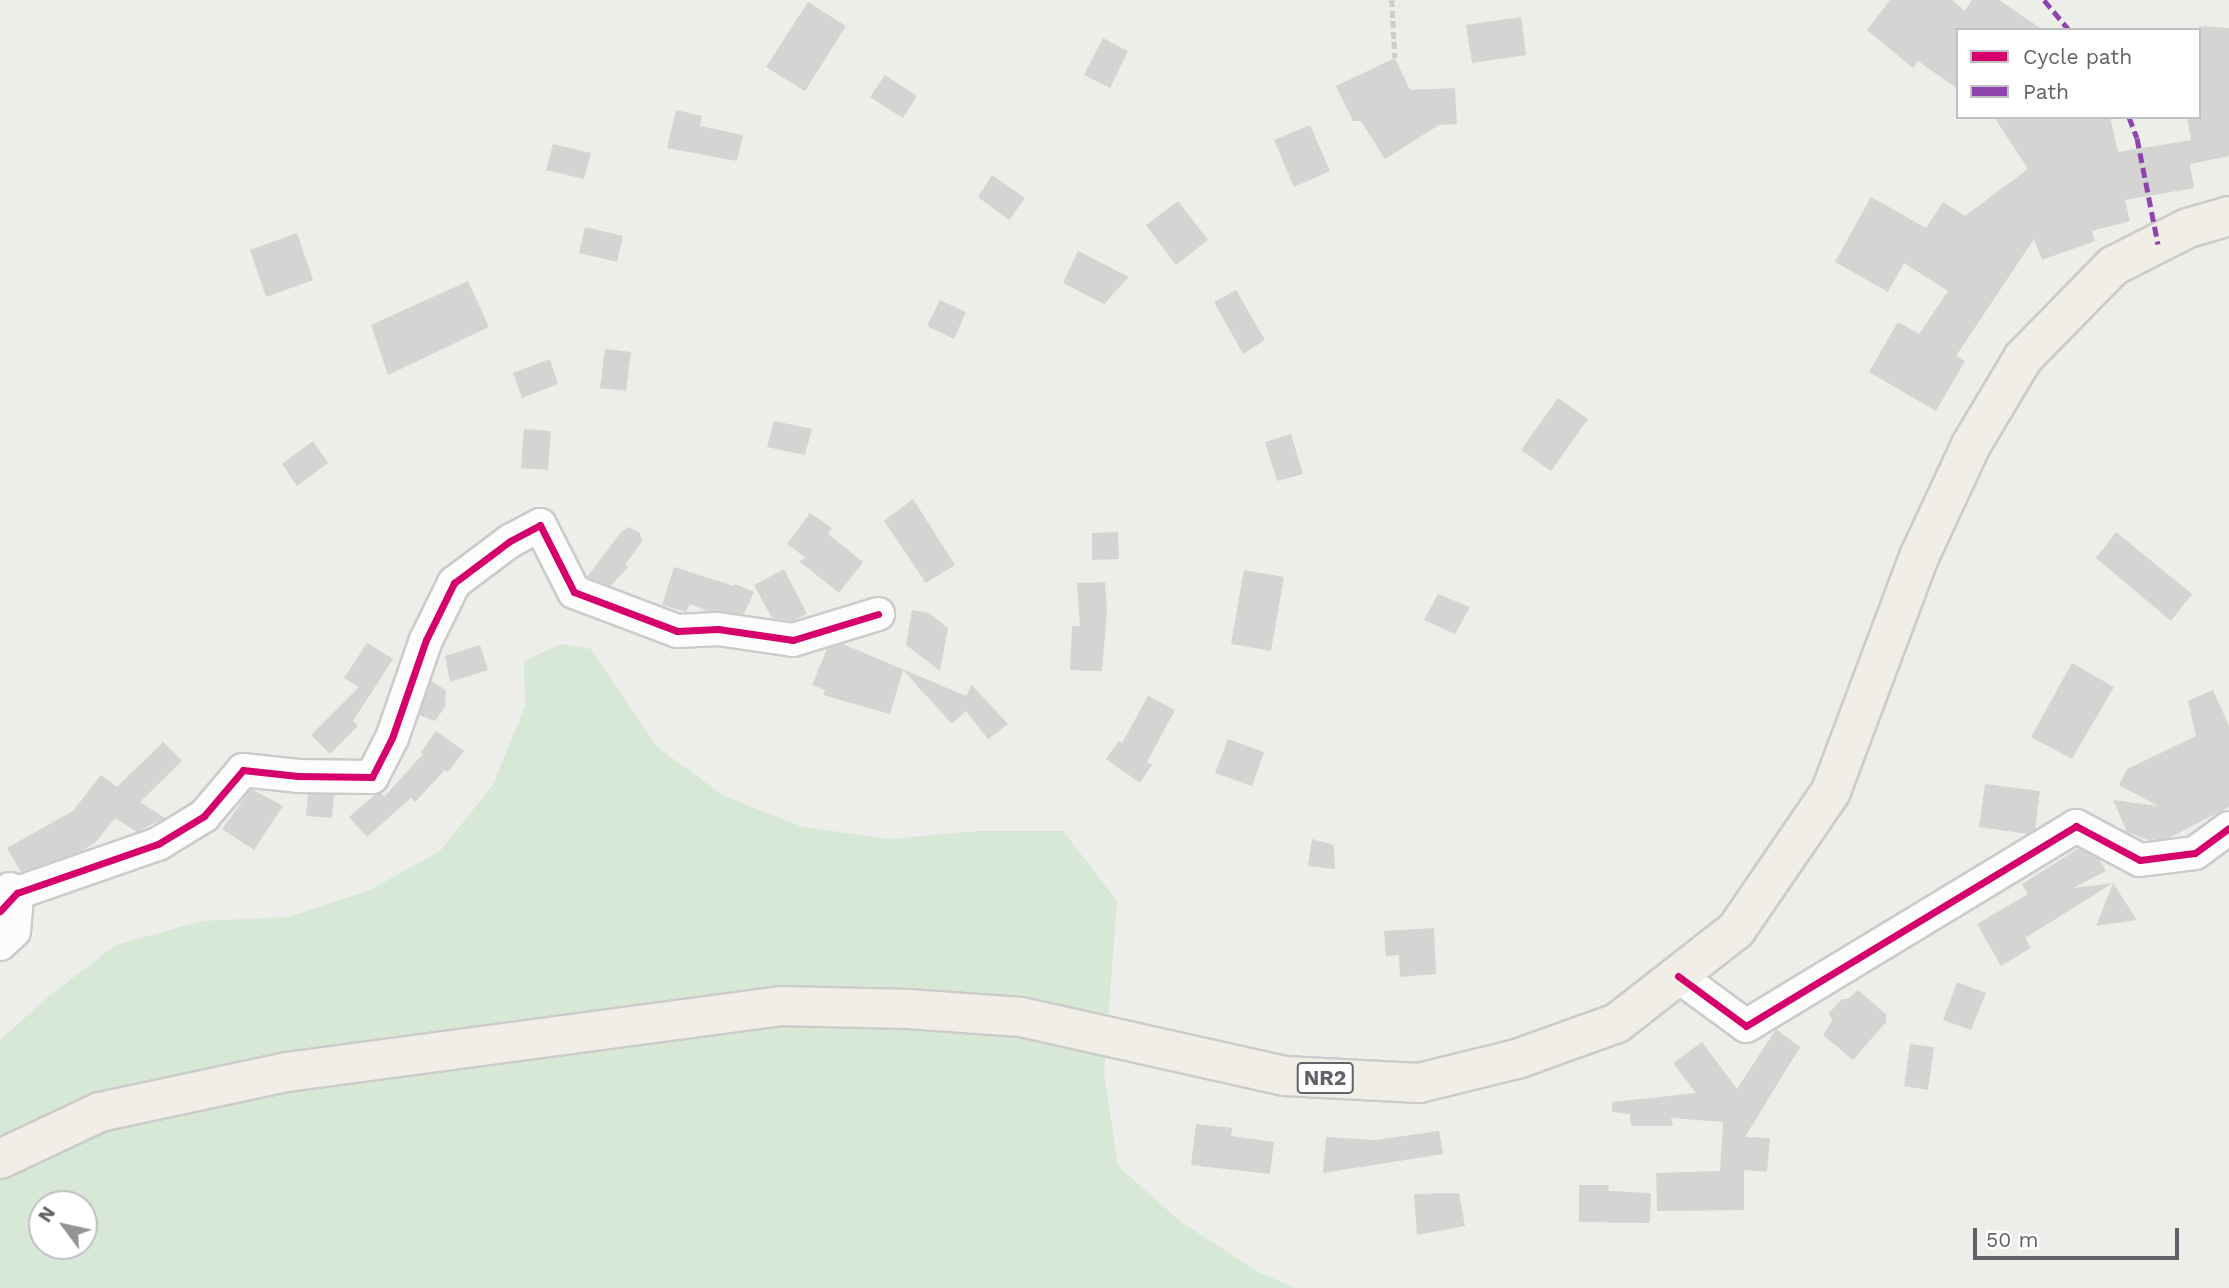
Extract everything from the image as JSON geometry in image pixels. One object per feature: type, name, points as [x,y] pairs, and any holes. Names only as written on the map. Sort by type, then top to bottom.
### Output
[{"type":"highway","name":"NR2","points":[[0,1159],[100,1112],[287,1072],[780,1006],[909,1009],[1021,1017],[1286,1076],[1419,1083],[1517,1059],[1617,1023],[1736,930],[1831,791],[1919,557],[1971,445],[2023,358],[2112,266],[2188,228],[2229,216]]},
{"type":"street","points":[[0,944],[14,931],[6,895],[158,844],[204,816],[243,769],[298,776],[372,776],[392,738],[426,640],[454,583],[510,541],[540,525],[574,592],[677,631],[718,629],[793,640],[878,614]]},
{"type":"street","points":[[1678,976],[1746,1026],[2076,826],[2140,860],[2195,853],[2229,828]]},
{"type":"path","points":[[1392,0],[1395,58]]},
{"type":"green space","points":[[560,644],[591,649],[657,747],[724,796],[803,827],[890,839],[979,831],[1063,831],[1117,901],[1104,1073],[1118,1166],[1181,1222],[1258,1272],[1295,1288],[0,1288],[0,1040],[49,996],[116,945],[202,921],[288,917],[370,890],[440,851],[493,785],[525,706],[524,661]]},
{"type":"building","points":[[1890,0],[1952,0],[1965,11],[1972,0],[1999,0],[2040,28],[1956,28],[1956,88],[1918,61],[1913,68],[1867,30]]},
{"type":"building","points":[[808,2],[846,26],[805,91],[766,67]]},
{"type":"building","points":[[1521,17],[1526,55],[1472,63],[1466,25]]},
{"type":"building","points":[[2199,28],[2229,28],[2229,156],[2190,164],[2194,188],[2125,200],[2130,221],[2092,231],[2095,241],[2042,260],[2034,239],[1956,356],[1965,361],[1936,411],[1869,372],[1898,322],[1919,334],[1948,291],[1904,263],[1888,292],[1835,262],[1871,197],[1926,228],[1943,202],[1965,216],[2028,169],[1995,119],[2110,119],[2118,152],[2191,140],[2187,119],[2201,119]]},
{"type":"building","points":[[1103,38],[1128,51],[1110,88],[1084,75]]},
{"type":"building","points":[[1395,58],[1410,90],[1455,88],[1457,124],[1439,125],[1385,159],[1361,121],[1353,121],[1336,86]]},
{"type":"building","points":[[885,75],[917,96],[903,118],[870,97]]},
{"type":"building","points":[[676,110],[702,116],[700,126],[743,135],[737,161],[667,148]]},
{"type":"building","points":[[1310,125],[1330,171],[1294,187],[1274,140]]},
{"type":"building","points":[[553,144],[591,153],[584,179],[546,170]]},
{"type":"building","points":[[992,175],[1025,198],[1009,220],[978,197]]},
{"type":"building","points":[[1178,201],[1208,240],[1176,265],[1146,225]]},
{"type":"building","points":[[585,227],[623,236],[617,262],[579,253]]},
{"type":"building","points":[[297,233],[313,280],[266,297],[250,250]]},
{"type":"building","points":[[1078,251],[1129,277],[1104,304],[1063,283]]},
{"type":"building","points":[[468,281],[489,327],[388,375],[371,325]]},
{"type":"building","points":[[1236,290],[1265,340],[1243,354],[1214,302]]},
{"type":"building","points":[[940,300],[966,312],[954,339],[927,326]]},
{"type":"building","points":[[605,349],[631,352],[626,391],[600,388]]},
{"type":"building","points":[[550,359],[558,384],[522,398],[513,373]]},
{"type":"building","points":[[1558,398],[1588,419],[1551,471],[1521,450]]},
{"type":"building","points":[[774,421],[812,429],[805,455],[767,447]]},
{"type":"building","points":[[524,429],[551,431],[548,470],[521,468]]},
{"type":"building","points":[[1291,434],[1303,474],[1277,481],[1265,442]]},
{"type":"building","points":[[313,441],[328,463],[297,486],[282,464]]},
{"type":"building","points":[[913,499],[955,565],[926,583],[884,521]]},
{"type":"building","points":[[810,513],[832,528],[828,534],[863,562],[839,593],[799,561],[806,558],[787,544]]},
{"type":"building","points":[[629,527],[640,533],[642,541],[625,565],[628,567],[611,586],[587,577],[622,531]]},
{"type":"building","points":[[1118,532],[1119,559],[1092,560],[1092,533]]},
{"type":"building","points":[[2116,532],[2192,594],[2171,621],[2096,558]]},
{"type":"building","points":[[674,567],[754,592],[744,614],[707,611],[690,604],[686,612],[662,605]]},
{"type":"building","points":[[784,569],[807,614],[792,621],[772,618],[754,585]]},
{"type":"building","points":[[1244,570],[1284,577],[1271,651],[1231,644]]},
{"type":"building","points":[[1105,582],[1107,612],[1102,671],[1070,670],[1072,626],[1080,626],[1077,583]]},
{"type":"building","points":[[1438,594],[1470,607],[1455,634],[1424,620]]},
{"type":"building","points":[[912,610],[929,613],[948,628],[940,671],[906,645]]},
{"type":"building","points":[[367,643],[393,659],[353,721],[358,726],[330,754],[311,735],[359,687],[344,678]]},
{"type":"building","points":[[843,644],[966,696],[972,685],[1008,724],[988,739],[966,711],[952,724],[903,670],[890,714],[823,695],[825,690],[812,685],[827,649]]},
{"type":"building","points":[[480,645],[488,670],[450,682],[445,656]]},
{"type":"building","points":[[2072,663],[2114,687],[2072,759],[2031,737]]},
{"type":"building","points":[[431,681],[446,690],[445,707],[435,721],[419,715]]},
{"type":"building","points":[[2213,690],[2229,726],[2229,807],[2169,838],[2148,840],[2127,832],[2113,800],[2158,806],[2119,785],[2127,769],[2196,736],[2188,701]]},
{"type":"building","points":[[1148,696],[1175,710],[1147,762],[1152,765],[1140,783],[1106,759],[1119,741],[1122,743]]},
{"type":"building","points":[[436,731],[464,751],[448,772],[445,770],[415,802],[411,798],[367,837],[349,817],[376,794],[381,793],[384,797],[423,754],[421,752]]},
{"type":"building","points":[[1228,739],[1264,752],[1252,786],[1215,773]]},
{"type":"building","points":[[163,742],[182,761],[140,802],[165,818],[137,832],[115,818],[96,842],[80,852],[21,872],[7,848],[73,811],[101,775],[117,787]]},
{"type":"building","points":[[1985,784],[2040,791],[2035,829],[2028,834],[1979,827]]},
{"type":"building","points":[[251,789],[283,806],[254,850],[222,829]]},
{"type":"building","points":[[308,794],[334,795],[332,818],[306,816]]},
{"type":"building","points":[[1312,839],[1334,845],[1335,869],[1308,866]]},
{"type":"building","points":[[2079,848],[2098,858],[2106,871],[2073,888],[2113,883],[2025,938],[2031,948],[2001,966],[1977,924],[2028,894],[2022,884]]},
{"type":"building","points":[[2113,883],[2137,920],[2096,926]]},
{"type":"building","points":[[1434,928],[1436,974],[1400,977],[1399,955],[1386,956],[1384,931]]},
{"type":"building","points":[[1957,982],[1986,993],[1971,1030],[1943,1020]]},
{"type":"building","points":[[1858,990],[1886,1014],[1886,1022],[1853,1060],[1823,1035],[1832,1021],[1829,1013],[1842,999],[1848,999]]},
{"type":"building","points":[[1776,1029],[1800,1047],[1745,1137],[1770,1138],[1767,1172],[1744,1170],[1744,1210],[1657,1211],[1656,1173],[1720,1171],[1723,1122],[1671,1118],[1673,1126],[1631,1126],[1630,1114],[1612,1112],[1612,1102],[1696,1093],[1673,1063],[1702,1042],[1737,1089]]},
{"type":"building","points":[[1910,1044],[1934,1047],[1928,1090],[1904,1086]]},
{"type":"building","points":[[1196,1124],[1232,1128],[1231,1136],[1274,1142],[1270,1174],[1191,1165]]},
{"type":"building","points":[[1439,1131],[1443,1154],[1323,1173],[1326,1137],[1375,1140]]},
{"type":"building","points":[[1579,1185],[1609,1185],[1608,1191],[1651,1193],[1650,1223],[1579,1222]]},
{"type":"building","points":[[1459,1193],[1465,1226],[1417,1235],[1414,1194]]},
{"type":"marked path","points":[[2044,0],[2067,28]]},
{"type":"marked path","points":[[2130,119],[2137,138],[2158,244]]},
{"type":"cycle path","points":[[0,911],[17,893],[158,844],[204,816],[243,770],[298,776],[372,777],[392,738],[426,640],[454,583],[510,541],[540,525],[574,592],[677,631],[718,629],[793,640],[878,614]]},
{"type":"cycle path","points":[[1678,976],[1746,1026],[2076,826],[2140,860],[2195,853],[2229,828]]}]
